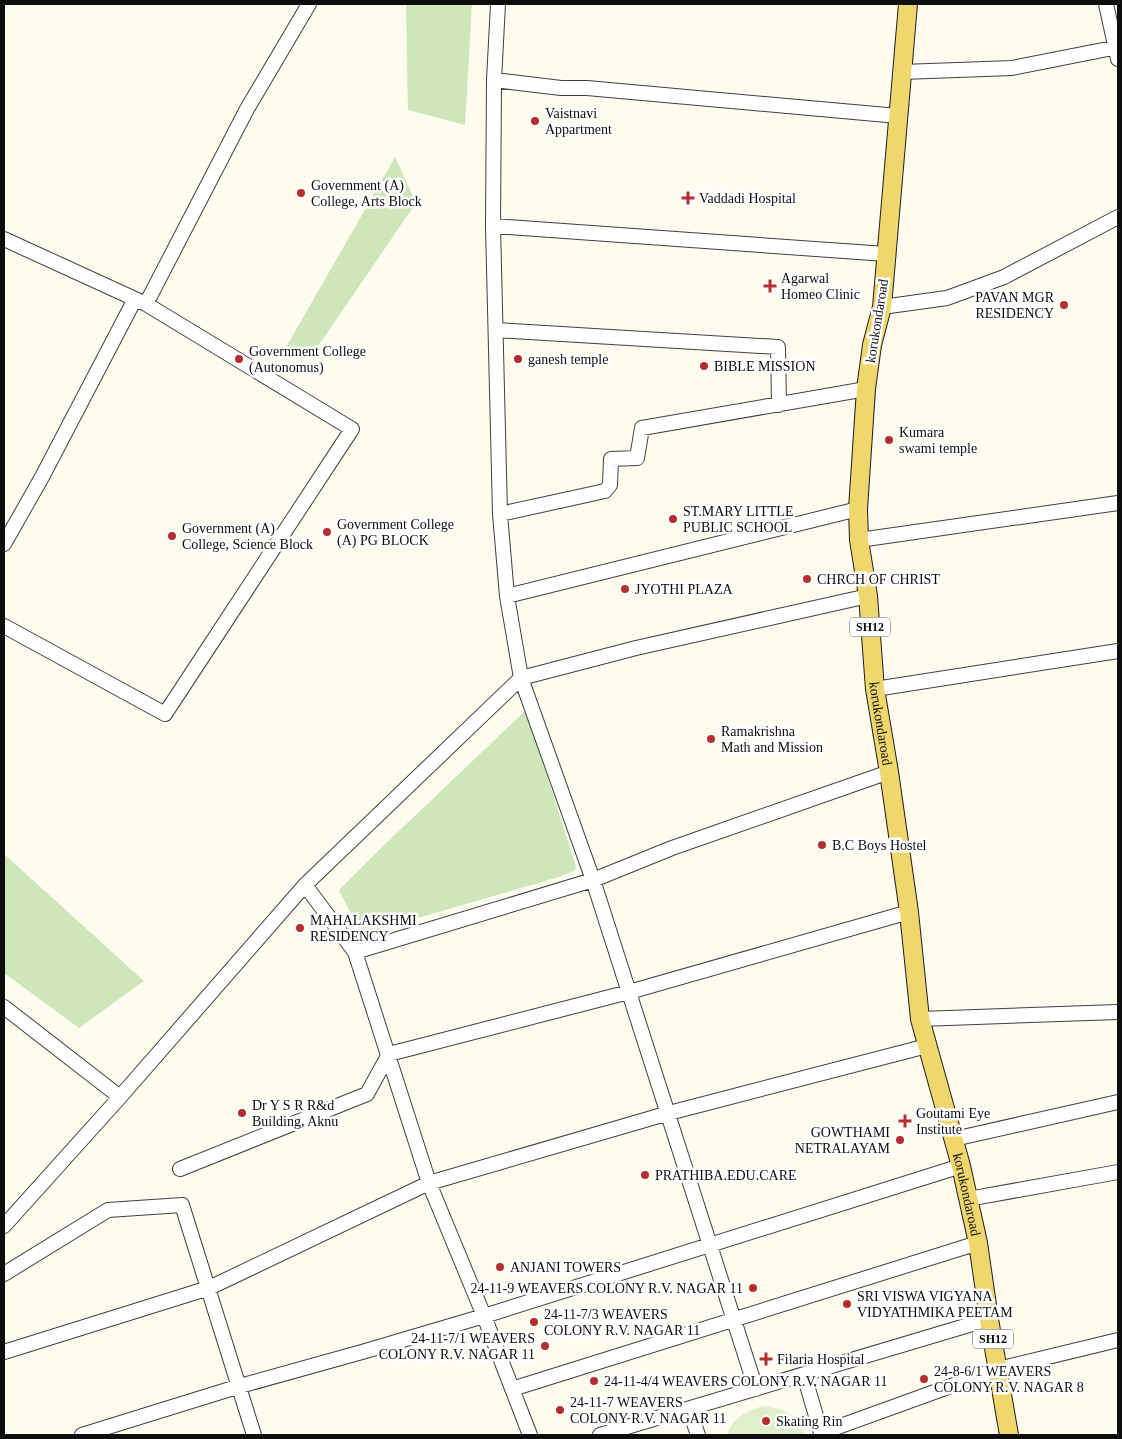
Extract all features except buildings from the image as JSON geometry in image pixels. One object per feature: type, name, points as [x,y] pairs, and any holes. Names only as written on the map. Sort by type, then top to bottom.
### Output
[{"type":"main road","name":"korukondaroad","points":[[908,4],[882,307],[872,344],[866,389],[858,509],[859,540],[868,596],[875,689],[890,772],[909,912],[920,1019],[961,1166],[978,1243],[989,1319],[1010,1435]]},
{"type":"street","points":[[4,544],[247,109],[309,4]]},
{"type":"street","points":[[498,4],[494,80],[493,226],[500,514],[507,596],[521,678],[594,880],[756,1389]]},
{"type":"street","points":[[902,72],[1012,68],[1117,51],[1106,4]]},
{"type":"street","points":[[494,80],[560,88],[586,88],[898,116]]},
{"type":"street","points":[[882,307],[948,298],[1004,277],[1118,217]]},
{"type":"street","points":[[493,226],[886,254]]},
{"type":"street","points":[[4,239],[140,301],[352,430],[164,714],[4,626]]},
{"type":"street","points":[[496,330],[778,347],[779,405]]},
{"type":"street","points":[[500,514],[605,491],[610,485],[611,459],[637,458],[642,428],[866,389]]},
{"type":"street","points":[[859,540],[1118,503]]},
{"type":"street","points":[[507,596],[858,509]]},
{"type":"street","points":[[4,1226],[120,1097],[305,885],[521,678],[636,648],[868,596]]},
{"type":"street","points":[[875,689],[1118,650]]},
{"type":"street","points":[[355,952],[594,880],[672,848],[890,772]]},
{"type":"street","points":[[305,885],[355,952],[429,1183],[484,1316],[530,1435]]},
{"type":"street","points":[[180,1169],[367,1094],[389,1054],[629,992],[909,912]]},
{"type":"street","points":[[4,1007],[120,1097]]},
{"type":"street","points":[[920,1019],[1118,1012]]},
{"type":"street","points":[[4,1352],[208,1288],[429,1183],[669,1113],[927,1046]]},
{"type":"street","points":[[954,1140],[1118,1102]]},
{"type":"street","points":[[82,1435],[240,1386],[484,1316],[961,1166]]},
{"type":"street","points":[[968,1199],[1118,1172]]},
{"type":"street","points":[[4,1274],[108,1210],[182,1205],[254,1435]]},
{"type":"street","points":[[512,1389],[978,1243]]},
{"type":"street","points":[[600,1435],[989,1319]]},
{"type":"street","points":[[804,1374],[821,1433],[998,1369],[1118,1340]]},
{"type":"street","points":[[689,1409],[698,1435]]},
{"type":"green space","points":[[406,4],[472,4],[465,125],[408,110]]},
{"type":"green space","points":[[395,157],[416,203],[312,355],[285,349]]},
{"type":"green space","points":[[526,710],[576,866],[575,870],[562,876],[363,934],[359,930],[339,890]]},
{"type":"green space","points":[[4,854],[144,981],[79,1028],[4,973]]},
{"type":"green space","name":"Skating Rin","points":[[763,1406],[789,1413],[798,1422],[804,1435],[727,1435],[732,1424],[740,1416]]},
{"type":"place","name":"Vaistnavi Appartment","points":[[535,121]]},
{"type":"place","name":"Government (A) College, Arts Block","points":[[301,193]]},
{"type":"place","name":"Vaddadi Hospital","points":[[688,198]]},
{"type":"place","name":"Agarwal Homeo Clinic","points":[[770,286]]},
{"type":"place","name":"PAVAN MGR RESIDENCY","points":[[1064,305]]},
{"type":"place","name":"Government College (Autonomus)","points":[[239,359]]},
{"type":"place","name":"ganesh temple","points":[[518,359]]},
{"type":"place","name":"BIBLE MISSION","points":[[704,366]]},
{"type":"place","name":"Kumara swami temple","points":[[889,440]]},
{"type":"place","name":"ST.MARY LITTLE PUBLIC SCHOOL","points":[[673,519]]},
{"type":"place","name":"Government College (A) PG BLOCK","points":[[327,532]]},
{"type":"place","name":"Government (A) College, Science Block","points":[[172,536]]},
{"type":"place","name":"CHRCH OF CHRIST","points":[[807,579]]},
{"type":"place","name":"JYOTHI PLAZA","points":[[625,589]]},
{"type":"place","name":"Ramakrishna Math and Mission","points":[[711,739]]},
{"type":"place","name":"B.C Boys Hostel","points":[[822,845]]},
{"type":"place","name":"MAHALAKSHMI RESIDENCY","points":[[300,928]]},
{"type":"place","name":"Dr Y S R R&d Building, Aknu","points":[[242,1113]]},
{"type":"place","name":"Goutami Eye Institute","points":[[905,1121]]},
{"type":"place","name":"GOWTHAMI NETRALAYAM","points":[[900,1140]]},
{"type":"place","name":"PRATHIBA.EDU.CARE","points":[[645,1175]]},
{"type":"place","name":"ANJANI TOWERS","points":[[500,1267]]},
{"type":"place","name":"24-11-9 WEAVERS COLONY R.V. NAGAR 11","points":[[753,1288]]},
{"type":"place","name":"SRI VISWA VIGYANA VIDYATHMIKA PEETAM","points":[[847,1304]]},
{"type":"place","name":"24-11-7/3 WEAVERS COLONY R.V. NAGAR 11","points":[[534,1322]]},
{"type":"place","name":"24-11-7/1 WEAVERS COLONY R.V. NAGAR 11","points":[[545,1346]]},
{"type":"place","name":"Filaria Hospital","points":[[766,1359]]},
{"type":"place","name":"24-8-6/1 WEAVERS COLONY R.V. NAGAR 8","points":[[924,1379]]},
{"type":"place","name":"24-11-4/4 WEAVERS COLONY R.V. NAGAR 11","points":[[594,1381]]},
{"type":"place","name":"24-11-7 WEAVERS COLONY R.V. NAGAR 11","points":[[560,1410]]},
{"type":"place","name":"Skating Rin","points":[[766,1421]]}]
